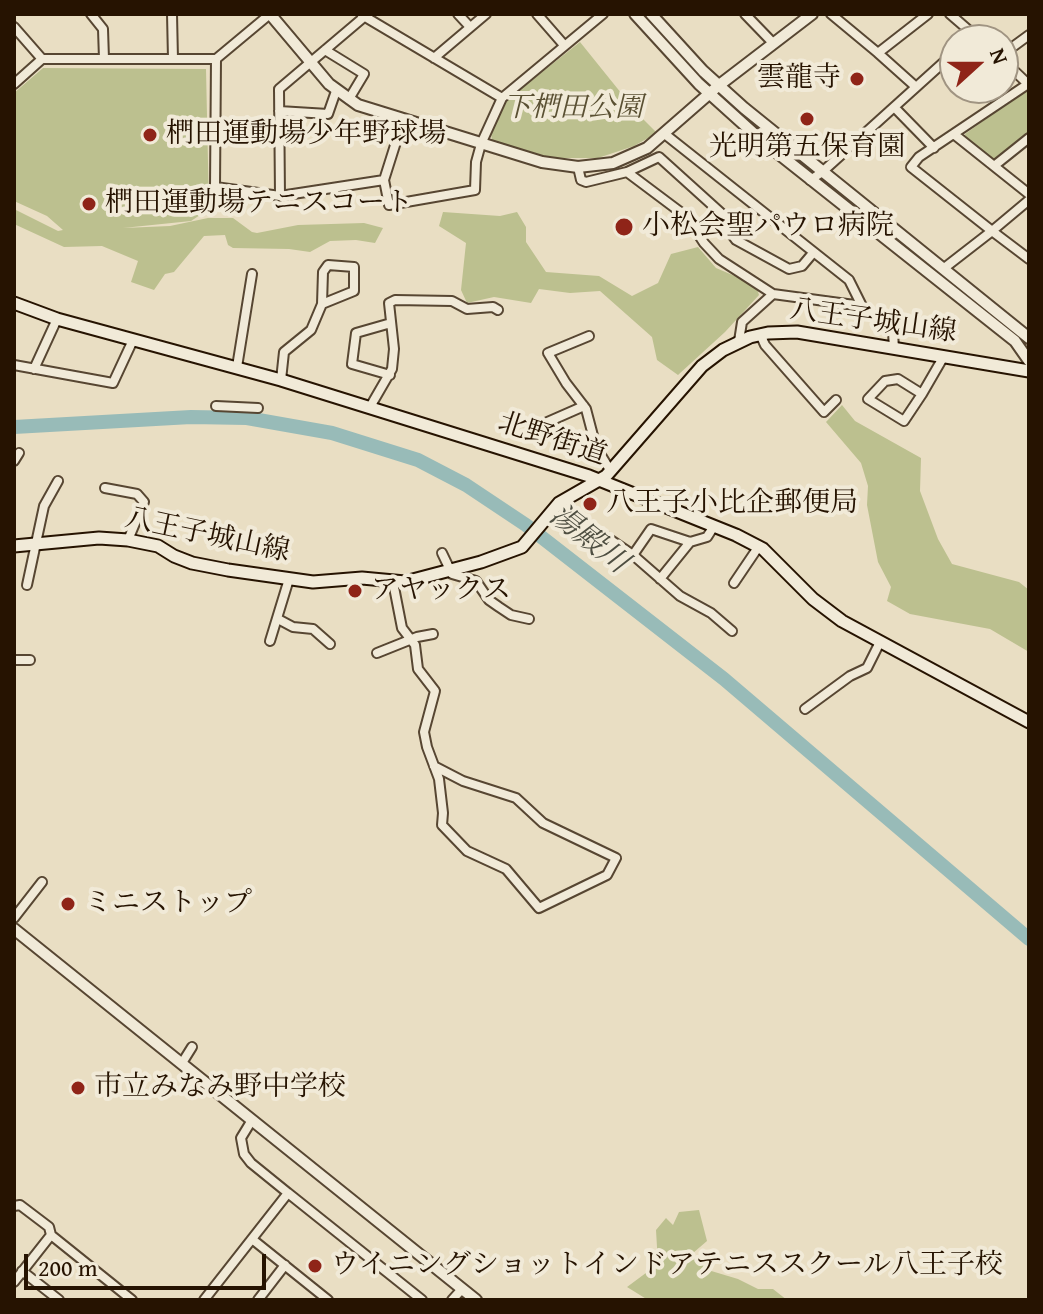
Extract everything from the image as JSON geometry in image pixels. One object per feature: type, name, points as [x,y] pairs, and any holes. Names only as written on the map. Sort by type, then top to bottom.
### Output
[{"type":"main road","name":"北野街道","points":[[14,303],[57,319],[237,367],[606,475],[759,546],[826,610],[1029,722]]},
{"type":"main road","name":"八王子城山線","points":[[14,546],[99,538],[128,540],[158,546],[178,559],[192,563],[289,579],[313,582],[362,578],[393,582],[449,571],[507,554],[527,542],[563,500],[606,475],[702,366],[739,341],[760,334],[797,332],[1029,371]]},
{"type":"street","points":[[91,14],[103,29],[104,59]]},
{"type":"street","points":[[172,14],[173,59]]},
{"type":"street","points":[[14,84],[42,59],[216,59],[270,14],[336,91],[370,110],[549,164],[578,167],[628,158],[647,148],[666,135],[714,89],[812,14]]},
{"type":"street","points":[[458,14],[470,27]]},
{"type":"street","points":[[434,58],[486,14]]},
{"type":"street","points":[[537,14],[564,45]]},
{"type":"street","points":[[403,120],[384,180],[389,205],[472,192],[477,186],[476,162],[481,144],[502,98],[603,14]]},
{"type":"street","points":[[635,14],[810,180],[1015,341],[1029,361]]},
{"type":"street","points":[[651,14],[714,89],[1029,338]]},
{"type":"street","points":[[745,14],[773,43]]},
{"type":"street","points":[[831,14],[916,87]]},
{"type":"street","points":[[878,53],[928,14]]},
{"type":"street","points":[[280,196],[279,89],[363,15],[502,98]]},
{"type":"street","points":[[14,27],[42,59]]},
{"type":"street","points":[[325,50],[364,74],[349,99]]},
{"type":"street","points":[[216,59],[215,187],[280,196],[384,180]]},
{"type":"street","points":[[810,180],[939,66]]},
{"type":"street","points":[[1028,84],[919,157],[911,167],[1029,259]]},
{"type":"street","points":[[279,111],[328,114],[336,91]]},
{"type":"street","points":[[894,107],[934,148]]},
{"type":"street","points":[[666,135],[849,280],[862,306],[893,333],[894,348]]},
{"type":"street","points":[[943,269],[1029,197],[955,135]]},
{"type":"street","points":[[994,166],[1029,138]]},
{"type":"street","points":[[578,167],[581,180],[586,182],[627,172],[659,157],[721,213],[723,223],[736,240],[789,269],[802,266],[813,253]]},
{"type":"street","points":[[627,172],[687,217],[719,259],[773,294],[862,306]]},
{"type":"street","points":[[281,380],[284,352],[311,330],[322,304],[323,272],[328,265],[354,267],[354,291],[322,304]]},
{"type":"street","points":[[237,367],[252,274]]},
{"type":"street","points":[[739,341],[742,322],[773,294]]},
{"type":"street","points":[[370,407],[390,375],[394,349],[389,303],[395,300],[452,301],[467,309],[493,307],[498,310]]},
{"type":"street","points":[[34,369],[57,319]]},
{"type":"street","points":[[390,375],[352,364],[356,333],[391,323]]},
{"type":"street","points":[[760,334],[765,345],[824,412],[836,400]]},
{"type":"street","points":[[589,336],[548,353],[584,406],[606,475]]},
{"type":"street","points":[[14,365],[113,383],[133,340]]},
{"type":"street","points":[[922,394],[898,379],[885,381],[868,399],[904,421],[922,394],[944,356]]},
{"type":"street","points":[[216,406],[258,408]]},
{"type":"street","points":[[543,424],[584,406]]},
{"type":"street","points":[[27,585],[44,506],[58,481]]},
{"type":"street","points":[[105,488],[137,494],[144,502],[128,540]]},
{"type":"street","points":[[660,579],[690,542],[707,537],[714,526]]},
{"type":"street","points":[[593,528],[633,555],[680,596],[711,613],[732,631]]},
{"type":"street","points":[[633,555],[651,529],[690,542]]},
{"type":"street","points":[[734,583],[759,546]]},
{"type":"street","points":[[442,553],[449,571],[456,577],[476,581],[489,600],[511,615],[529,619]]},
{"type":"street","points":[[270,641],[289,579]]},
{"type":"street","points":[[393,582],[402,628],[415,645],[418,669],[435,691],[424,732],[442,803],[442,825],[467,851],[506,869],[539,908],[607,875],[616,858],[543,823],[516,798],[463,781],[434,766]]},
{"type":"street","points":[[278,619],[293,627],[313,629],[330,644]]},
{"type":"street","points":[[377,653],[433,634]]},
{"type":"street","points":[[805,709],[850,676],[867,668],[880,642]]},
{"type":"street","points":[[14,660],[30,660]]},
{"type":"street","points":[[14,918],[42,882]]},
{"type":"street","points":[[14,929],[476,1300]]},
{"type":"street","points":[[182,1063],[192,1047]]},
{"type":"street","points":[[252,1120],[241,1138],[244,1154],[251,1163],[422,1300]]},
{"type":"street","points":[[204,1300],[288,1193]]},
{"type":"street","points":[[14,1206],[20,1205],[49,1227],[51,1235],[132,1300]]},
{"type":"street","points":[[14,1282],[51,1235]]},
{"type":"street","points":[[252,1239],[328,1300]]},
{"type":"street","points":[[258,1300],[285,1265]]},
{"type":"street","points":[[22,1271],[59,1300]]},
{"type":"street","points":[[452,1300],[462,1289]]},
{"type":"green space","name":"下椚田公園","points":[[580,42],[657,133],[634,146],[598,158],[551,158],[492,140],[491,134],[507,100]]},
{"type":"green space","points":[[43,68],[206,69],[209,209],[191,221],[123,228],[233,218],[257,233],[298,225],[364,223],[383,228],[375,243],[330,241],[310,252],[233,248],[228,245],[225,235],[204,236],[174,272],[165,274],[154,290],[131,282],[138,261],[102,246],[64,247],[14,224],[14,209],[58,231],[63,230],[47,216],[14,201],[14,93]]},
{"type":"green space","points":[[1029,91],[1029,133],[997,158],[991,159],[966,139],[965,134],[1007,104],[1019,104],[1019,95]]},
{"type":"green space","points":[[443,212],[500,216],[517,212],[526,227],[526,242],[546,272],[599,276],[632,296],[658,283],[671,254],[698,247],[716,268],[756,285],[759,295],[725,332],[678,375],[657,360],[652,337],[600,291],[570,293],[539,289],[531,303],[494,297],[467,303],[461,290],[466,243],[439,226]]},
{"type":"green space","points":[[842,405],[855,421],[921,458],[920,491],[938,539],[952,564],[1019,582],[1029,590],[1029,652],[990,629],[910,614],[887,601],[891,587],[878,562],[867,505],[868,486],[861,463],[826,422]]},
{"type":"green space","points":[[699,1210],[707,1241],[693,1253],[708,1270],[758,1289],[773,1289],[787,1300],[648,1300],[627,1287],[658,1264],[656,1230],[666,1218],[673,1225],[679,1212]]},
{"type":"waterway","name":"湯殿川","points":[[14,427],[191,417],[247,418],[332,433],[418,460],[466,485],[526,525],[724,679],[1029,939]]},
{"type":"place","name":"雲龍寺","points":[[857,79]]},
{"type":"place","name":"光明第五保育園","points":[[807,119]]},
{"type":"place","name":"椚田運動場少年野球場","points":[[150,135]]},
{"type":"place","name":"椚田運動場テニスコート","points":[[89,204]]},
{"type":"place","name":"小松会聖パウロ病院","points":[[624,227]]},
{"type":"place","name":"八王子小比企郵便局","points":[[590,504]]},
{"type":"place","name":"アヤックス","points":[[355,591]]},
{"type":"place","name":"ミニストップ","points":[[68,904]]},
{"type":"place","name":"市立みなみ野中学校","points":[[78,1088]]},
{"type":"place","name":"ウイニングショットインドアテニススクール八王子校","points":[[315,1266]]}]
